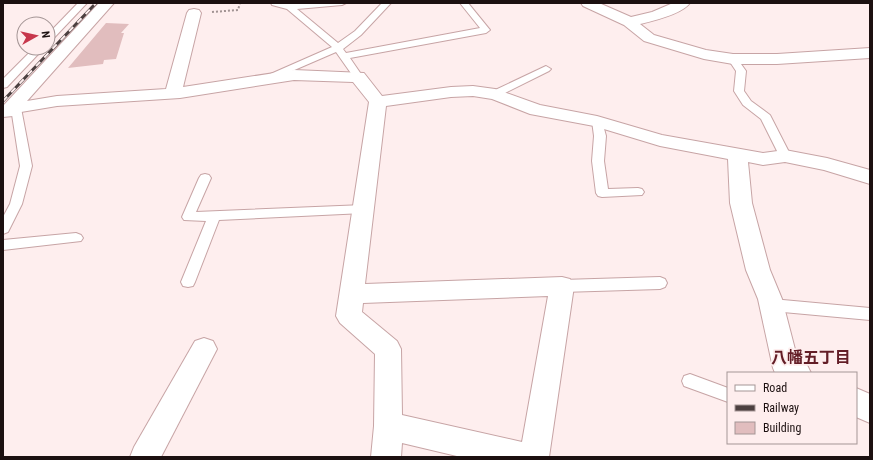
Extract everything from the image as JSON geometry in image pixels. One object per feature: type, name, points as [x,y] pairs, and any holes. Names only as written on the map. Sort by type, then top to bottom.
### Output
[{"type":"street","points":[[8,111],[107,3]]},
{"type":"street","points":[[588,3],[629,22],[649,38],[704,54],[733,59],[777,59],[870,53]]},
{"type":"street","points":[[629,22],[650,17],[672,9],[683,3]]},
{"type":"street","points":[[173,93],[194,13]]},
{"type":"street","points":[[8,111],[57,101],[173,93],[294,75],[358,77],[378,102],[349,316],[388,349],[388,426],[386,457]]},
{"type":"street","points":[[378,102],[451,92],[473,91],[495,94],[536,110],[597,121],[660,140],[738,156],[763,159],[785,156],[827,164],[868,179]]},
{"type":"street","points":[[738,156],[742,203],[758,270],[772,305],[789,371]]},
{"type":"street","points":[[352,294],[562,286],[534,457]]},
{"type":"street","points":[[145,457],[204,349]]},
{"type":"street","points":[[857,402],[870,410]]},
{"type":"street","points":[[388,426],[523,457]]},
{"type":"lane","points":[[56,30],[83,3]]},
{"type":"lane","points":[[275,3],[290,7],[342,3]]},
{"type":"lane","points":[[269,78],[338,48],[358,33],[387,3]]},
{"type":"lane","points":[[345,56],[486,30],[464,3]]},
{"type":"lane","points":[[290,7],[338,48],[345,56],[358,77]]},
{"type":"lane","points":[[3,85],[31,56]]},
{"type":"lane","points":[[733,59],[741,71],[739,91],[746,103],[766,117],[785,156]]},
{"type":"lane","points":[[495,94],[546,69]]},
{"type":"lane","points":[[3,229],[16,204],[26,166],[8,111]]},
{"type":"lane","points":[[597,121],[600,136],[598,161],[602,193],[638,192]]},
{"type":"lane","points":[[205,178],[188,218],[364,209]]},
{"type":"lane","points":[[188,282],[214,216]]},
{"type":"lane","points":[[3,245],[76,238]]},
{"type":"lane","points":[[562,286],[660,283]]},
{"type":"lane","points":[[772,305],[870,314]]},
{"type":"lane","points":[[690,381],[727,395]]},
{"type":"path","points":[[194,13],[238,10],[240,3]]},
{"type":"building","points":[[106,23],[129,24],[121,33],[124,33],[116,59],[104,60],[103,64],[68,68]]},
{"type":"railway","points":[[3,101],[96,3]]},
{"type":"district","name":"八幡五丁目","points":[[811,357]]}]
